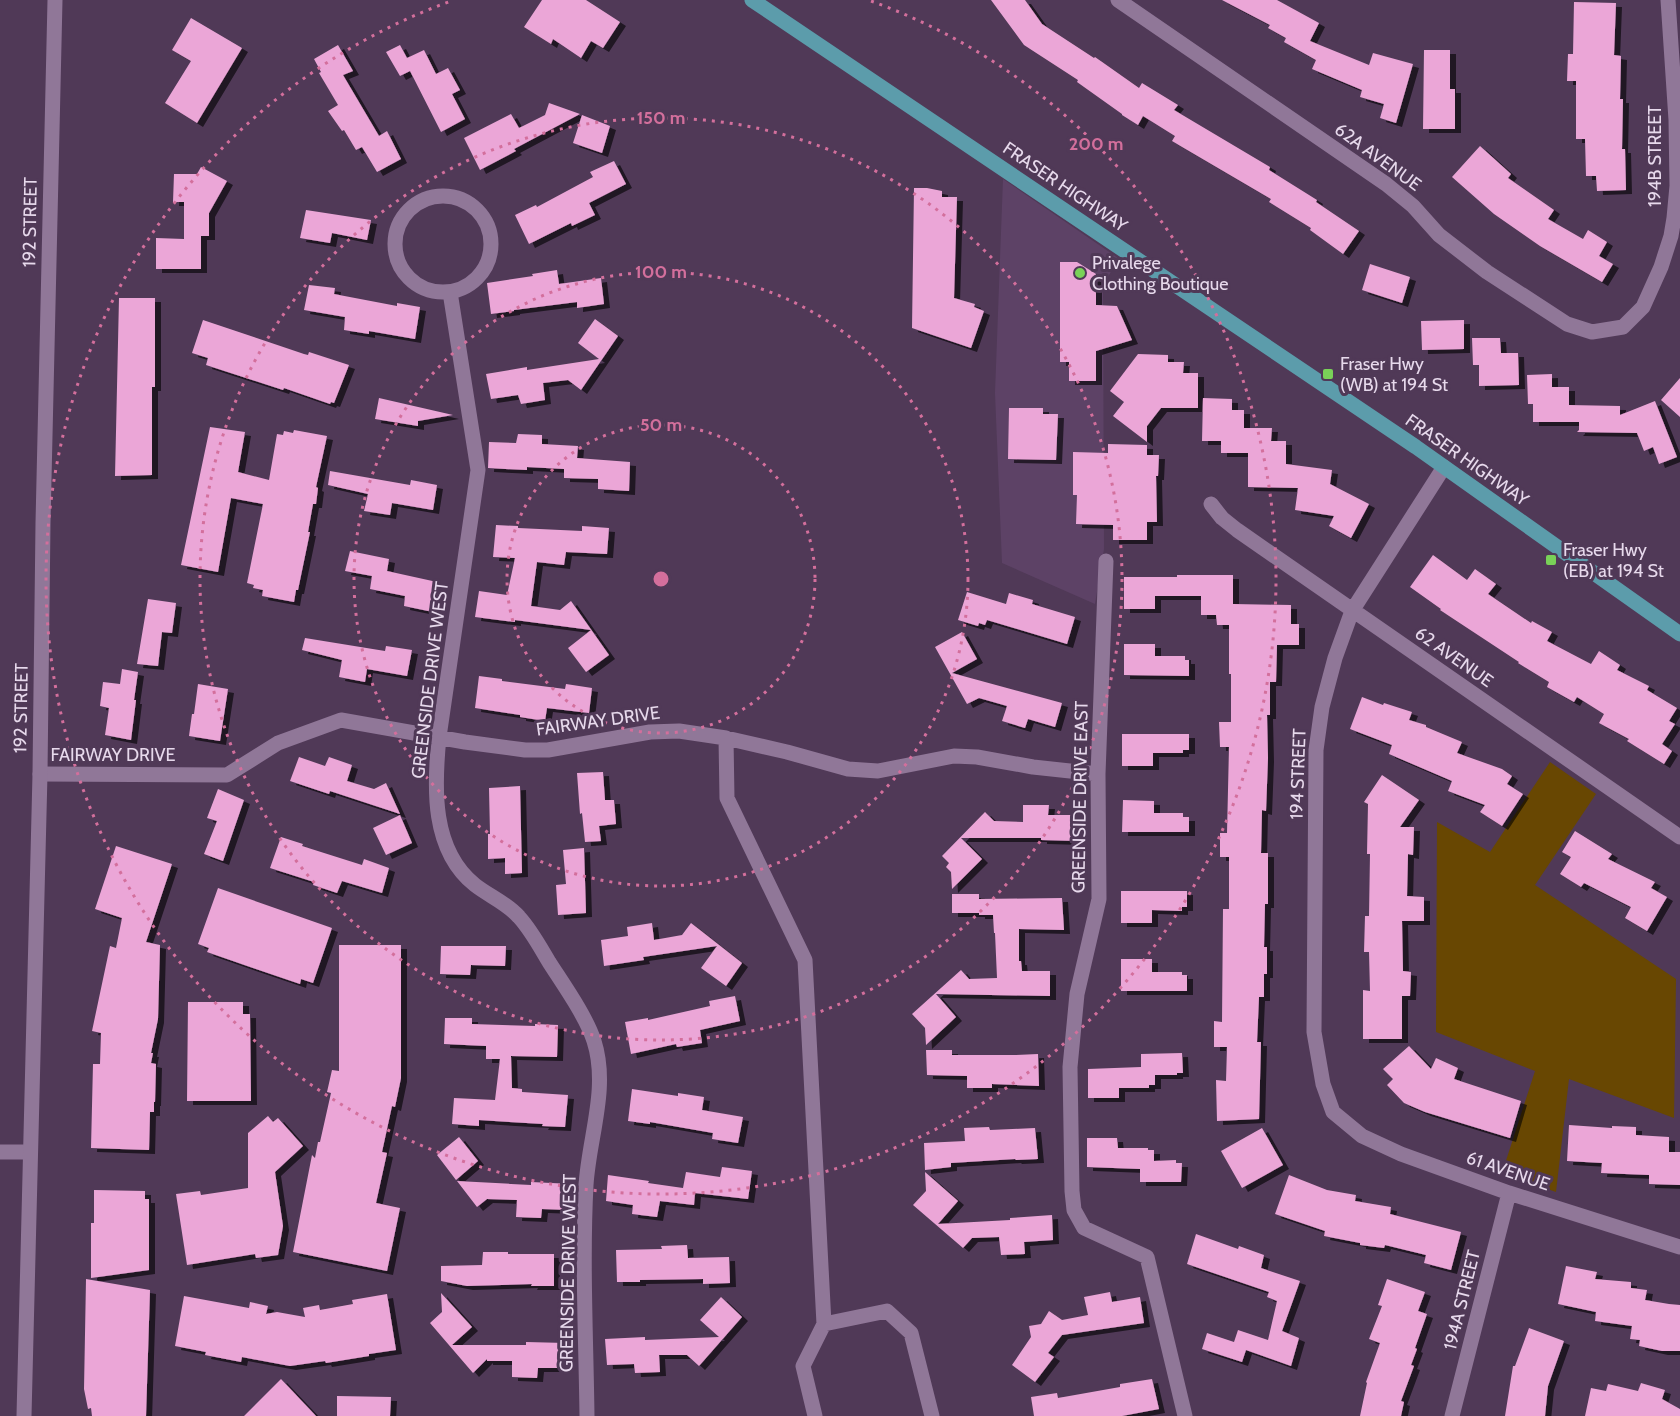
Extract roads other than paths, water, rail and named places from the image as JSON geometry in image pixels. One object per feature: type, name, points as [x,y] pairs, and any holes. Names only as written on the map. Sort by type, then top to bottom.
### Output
[{"type":"main road","name":"FRASER HIGHWAY","points":[[752,0],[1444,466],[1680,634]]},
{"type":"street","name":"192 STREET","points":[[24,1416],[40,774],[43,512],[55,0]]},
{"type":"street","name":"62A AVENUE","points":[[1118,0],[1386,184],[1413,206],[1439,235],[1495,278],[1566,324],[1592,332],[1623,327],[1643,307]]},
{"type":"street","name":"194B STREET","points":[[1643,307],[1661,267],[1671,236],[1677,186],[1676,120],[1668,0]]},
{"type":"street","points":[[445,195],[468,202],[484,219],[490,233],[491,249],[487,264],[478,278],[465,287],[450,292],[434,291],[412,281],[406,276],[398,262],[394,246],[396,230],[403,215],[415,204],[429,197],[445,195]]},
{"type":"street","name":"GREENSIDE DRIVE WEST","points":[[450,292],[478,470],[439,737],[435,776],[439,818],[446,844],[458,869],[475,885],[519,916],[579,1010],[594,1040],[600,1082],[586,1181],[587,1416]]},
{"type":"street","name":"194 STREET","points":[[1333,1112],[1323,1084],[1314,1032],[1316,750],[1322,707],[1335,658],[1352,611],[1444,466]]},
{"type":"street","name":"62 AVENUE","points":[[1211,504],[1222,518],[1237,530],[1680,837]]},
{"type":"street","name":"GREENSIDE DRIVE EAST","points":[[1106,561],[1098,774],[1099,899],[1077,994],[1070,1067],[1072,1191],[1074,1210],[1084,1228],[1147,1257],[1185,1416]]},
{"type":"street","name":"FAIRWAY DRIVE","points":[[40,774],[227,775],[278,743],[341,720],[525,750],[548,750],[650,732],[679,731],[726,738],[848,769],[878,771],[954,756],[977,757],[1033,767],[1098,774]]},
{"type":"street","points":[[726,738],[727,798],[805,960],[824,1324],[804,1366],[815,1416]]},
{"type":"street","name":"61 AVENUE","points":[[1333,1112],[1362,1136],[1401,1154],[1509,1193],[1680,1247]]},
{"type":"street","points":[[0,1152],[30,1152]]},
{"type":"street","name":"194A STREET","points":[[1452,1416],[1509,1193]]},
{"type":"street","points":[[824,1324],[887,1311],[910,1333],[932,1416]]},
{"type":"place","name":"Privalege Clothing Boutique","points":[[1080,273]]},
{"type":"place","name":"Fraser Hwy (WB) at 194 St","points":[[1328,374]]},
{"type":"place","name":"Fraser Hwy (EB) at 194 St","points":[[1551,560]]}]
